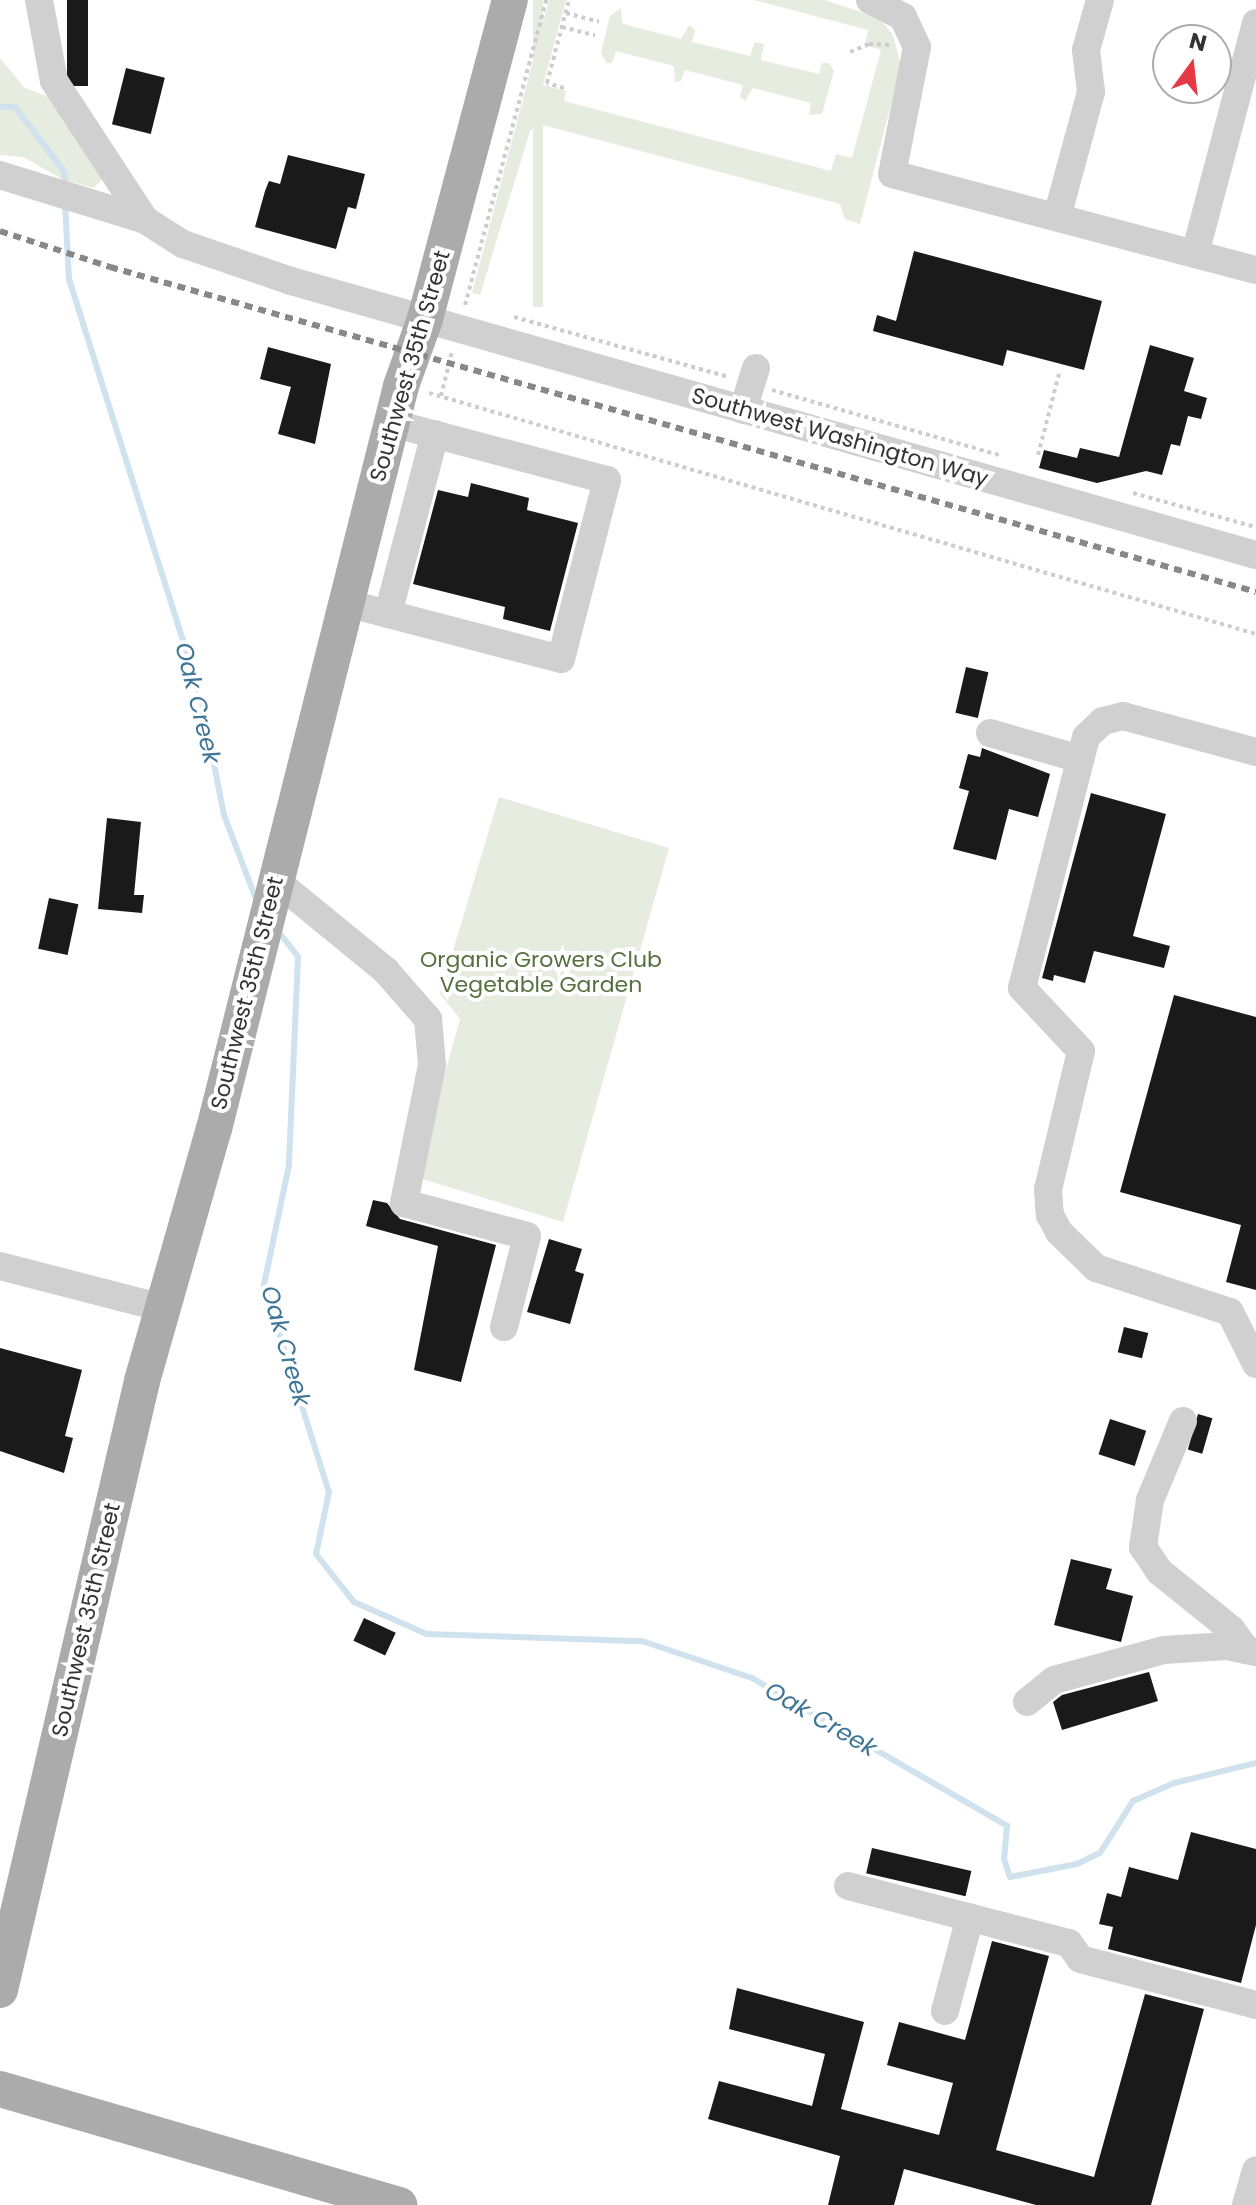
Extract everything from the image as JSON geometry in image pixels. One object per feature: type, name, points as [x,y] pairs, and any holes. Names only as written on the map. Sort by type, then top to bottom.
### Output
[{"type":"main road","name":"Southwest 35th Street","points":[[0,1990],[162,1308],[258,948],[401,386],[425,319],[510,0]]},
{"type":"main road","points":[[0,2089],[399,2205]]},
{"type":"street","points":[[39,0],[54,81],[145,220]]},
{"type":"street","points":[[870,0],[903,17],[916,40],[892,174],[1256,270]]},
{"type":"street","points":[[1057,217],[1091,92],[1086,50],[1100,0]]},
{"type":"street","points":[[1195,254],[1256,23]]},
{"type":"street","points":[[4,176],[145,220]]},
{"type":"street","name":"Southwest Washington Way","points":[[145,220],[183,244],[425,319],[1256,555]]},
{"type":"street","points":[[743,410],[756,368]]},
{"type":"street","points":[[346,603],[561,659],[569,629],[607,480],[392,423]]},
{"type":"street","points":[[388,614],[435,434]]},
{"type":"street","points":[[1256,752],[1123,716],[1095,728],[1086,737],[1022,988],[1081,1051],[1048,1189],[1050,1215],[1068,1247],[1096,1268],[1230,1312],[1256,1364]]},
{"type":"street","points":[[990,733],[1080,759]]},
{"type":"street","points":[[273,890],[386,971],[428,1019],[432,1065],[404,1203],[527,1236],[504,1327]]},
{"type":"street","points":[[0,1266],[162,1308]]},
{"type":"street","points":[[1183,1421],[1150,1500],[1143,1547],[1160,1572],[1231,1629],[1251,1651]]},
{"type":"street","points":[[1027,1702],[1054,1680],[1164,1650],[1188,1645],[1251,1651]]},
{"type":"street","points":[[848,1886],[1069,1943],[1080,1959],[1256,2005]]},
{"type":"street","points":[[945,2011],[970,1917]]},
{"type":"street","points":[[1246,2205],[1256,2170]]},
{"type":"path","points":[[441,396],[546,0]]},
{"type":"path","points":[[564,88],[547,83],[569,0]]},
{"type":"path","points":[[566,13],[599,22]]},
{"type":"path","points":[[562,27],[595,35]]},
{"type":"path","points":[[850,52],[869,44],[916,40]]},
{"type":"path","points":[[1038,455],[1059,374]]},
{"type":"path","points":[[401,386],[1256,634]]},
{"type":"green space","points":[[533,0],[543,0],[543,307],[533,307]]},
{"type":"green space","points":[[549,0],[566,0],[543,85],[566,91],[564,101],[831,171],[836,154],[852,158],[881,50],[865,45],[868,30],[754,0],[825,0],[879,18],[893,35],[901,66],[860,224],[845,219],[840,204],[539,124],[530,131],[480,295],[472,293]]},
{"type":"green space","points":[[621,8],[622,23],[631,26],[681,39],[689,25],[695,30],[692,42],[750,56],[755,42],[764,44],[761,60],[819,74],[822,63],[829,63],[834,71],[822,114],[809,115],[811,103],[753,88],[745,101],[740,97],[743,85],[685,70],[681,81],[675,82],[674,66],[616,51],[612,63],[606,63],[601,52],[610,16]]},
{"type":"green space","points":[[0,58],[25,88],[66,103],[103,179],[93,188],[64,180],[23,157],[0,155]]},
{"type":"green space","name":"Organic Growers Club Vegetable Garden","points":[[499,797],[669,848],[563,1222],[416,1177],[460,1019],[440,994]]},
{"type":"building","points":[[67,0],[88,0],[88,86],[67,86]]},
{"type":"building","points":[[126,68],[165,78],[151,134],[112,124]]},
{"type":"building","points":[[288,155],[365,174],[356,209],[348,207],[336,249],[255,227],[269,181],[280,184]]},
{"type":"building","points":[[914,251],[1102,301],[1084,370],[1007,350],[1003,366],[873,331],[877,315],[896,321]]},
{"type":"building","points":[[1150,345],[1194,358],[1184,391],[1207,398],[1201,419],[1188,416],[1180,446],[1171,444],[1162,475],[1146,471],[1097,483],[1039,468],[1044,450],[1077,458],[1080,448],[1119,457]]},
{"type":"building","points":[[268,347],[331,364],[315,444],[278,434],[291,387],[260,379]]},
{"type":"building","points":[[471,483],[529,498],[527,510],[578,523],[550,631],[503,619],[505,607],[413,584],[438,490],[468,497]]},
{"type":"building","points":[[966,667],[988,672],[978,718],[955,713]]},
{"type":"building","points":[[982,748],[1050,774],[1038,817],[1009,809],[996,860],[953,849],[969,791],[959,788],[968,754],[980,757]]},
{"type":"building","points":[[1091,793],[1166,814],[1133,936],[1170,946],[1164,968],[1094,951],[1085,983],[1054,975],[1053,981],[1042,978]]},
{"type":"building","points":[[107,818],[141,822],[134,895],[144,895],[142,913],[98,909]]},
{"type":"building","points":[[49,898],[78,904],[68,955],[38,949]]},
{"type":"building","points":[[1174,995],[1256,1017],[1256,1290],[1226,1282],[1241,1225],[1120,1192]]},
{"type":"building","points":[[373,1200],[387,1203],[400,1219],[496,1245],[461,1382],[414,1370],[438,1246],[366,1226]]},
{"type":"building","points":[[549,1239],[582,1249],[575,1271],[584,1274],[570,1324],[527,1312]]},
{"type":"building","points":[[1124,1327],[1148,1333],[1142,1358],[1118,1352]]},
{"type":"building","points":[[0,1348],[82,1370],[65,1436],[73,1438],[64,1473],[0,1451]]},
{"type":"building","points":[[1198,1414],[1212,1418],[1202,1454],[1188,1450]]},
{"type":"building","points":[[1110,1419],[1146,1431],[1135,1466],[1099,1454]]},
{"type":"building","points":[[1071,1559],[1112,1569],[1106,1589],[1133,1596],[1121,1642],[1054,1625]]},
{"type":"building","points":[[364,1618],[396,1633],[385,1655],[353,1641]]},
{"type":"building","points":[[1149,1672],[1158,1701],[1062,1730],[1053,1702],[1062,1695]]},
{"type":"building","points":[[1191,1832],[1256,1849],[1256,1925],[1241,1983],[1108,1949],[1113,1927],[1099,1924],[1107,1893],[1121,1897],[1129,1867],[1178,1880]]},
{"type":"building","points":[[872,1848],[971,1871],[966,1896],[866,1873]]},
{"type":"building","points":[[992,1941],[1049,1956],[996,2150],[1094,2177],[1145,1994],[1204,2009],[1151,2205],[1036,2205],[904,2169],[894,2205],[828,2205],[840,2156],[708,2119],[719,2081],[812,2106],[825,2054],[729,2029],[737,1988],[864,2022],[841,2109],[939,2135],[953,2083],[887,2065],[899,2022],[965,2040]]},
{"type":"waterway","name":"Oak Creek","points":[[0,107],[15,107],[64,171],[65,188]]},
{"type":"waterway","name":"Oak Creek","points":[[65,203],[69,279],[201,697],[224,815],[257,902]]},
{"type":"waterway","name":"Oak Creek","points":[[278,931],[298,957],[289,1165],[264,1285],[329,1492],[316,1554],[354,1602],[427,1634],[642,1641],[752,1678],[1007,1826],[1004,1859],[1010,1877],[1077,1864],[1100,1853],[1133,1801],[1174,1783],[1256,1763]]},
{"type":"railway","points":[[0,231],[110,267],[1256,592]]}]
